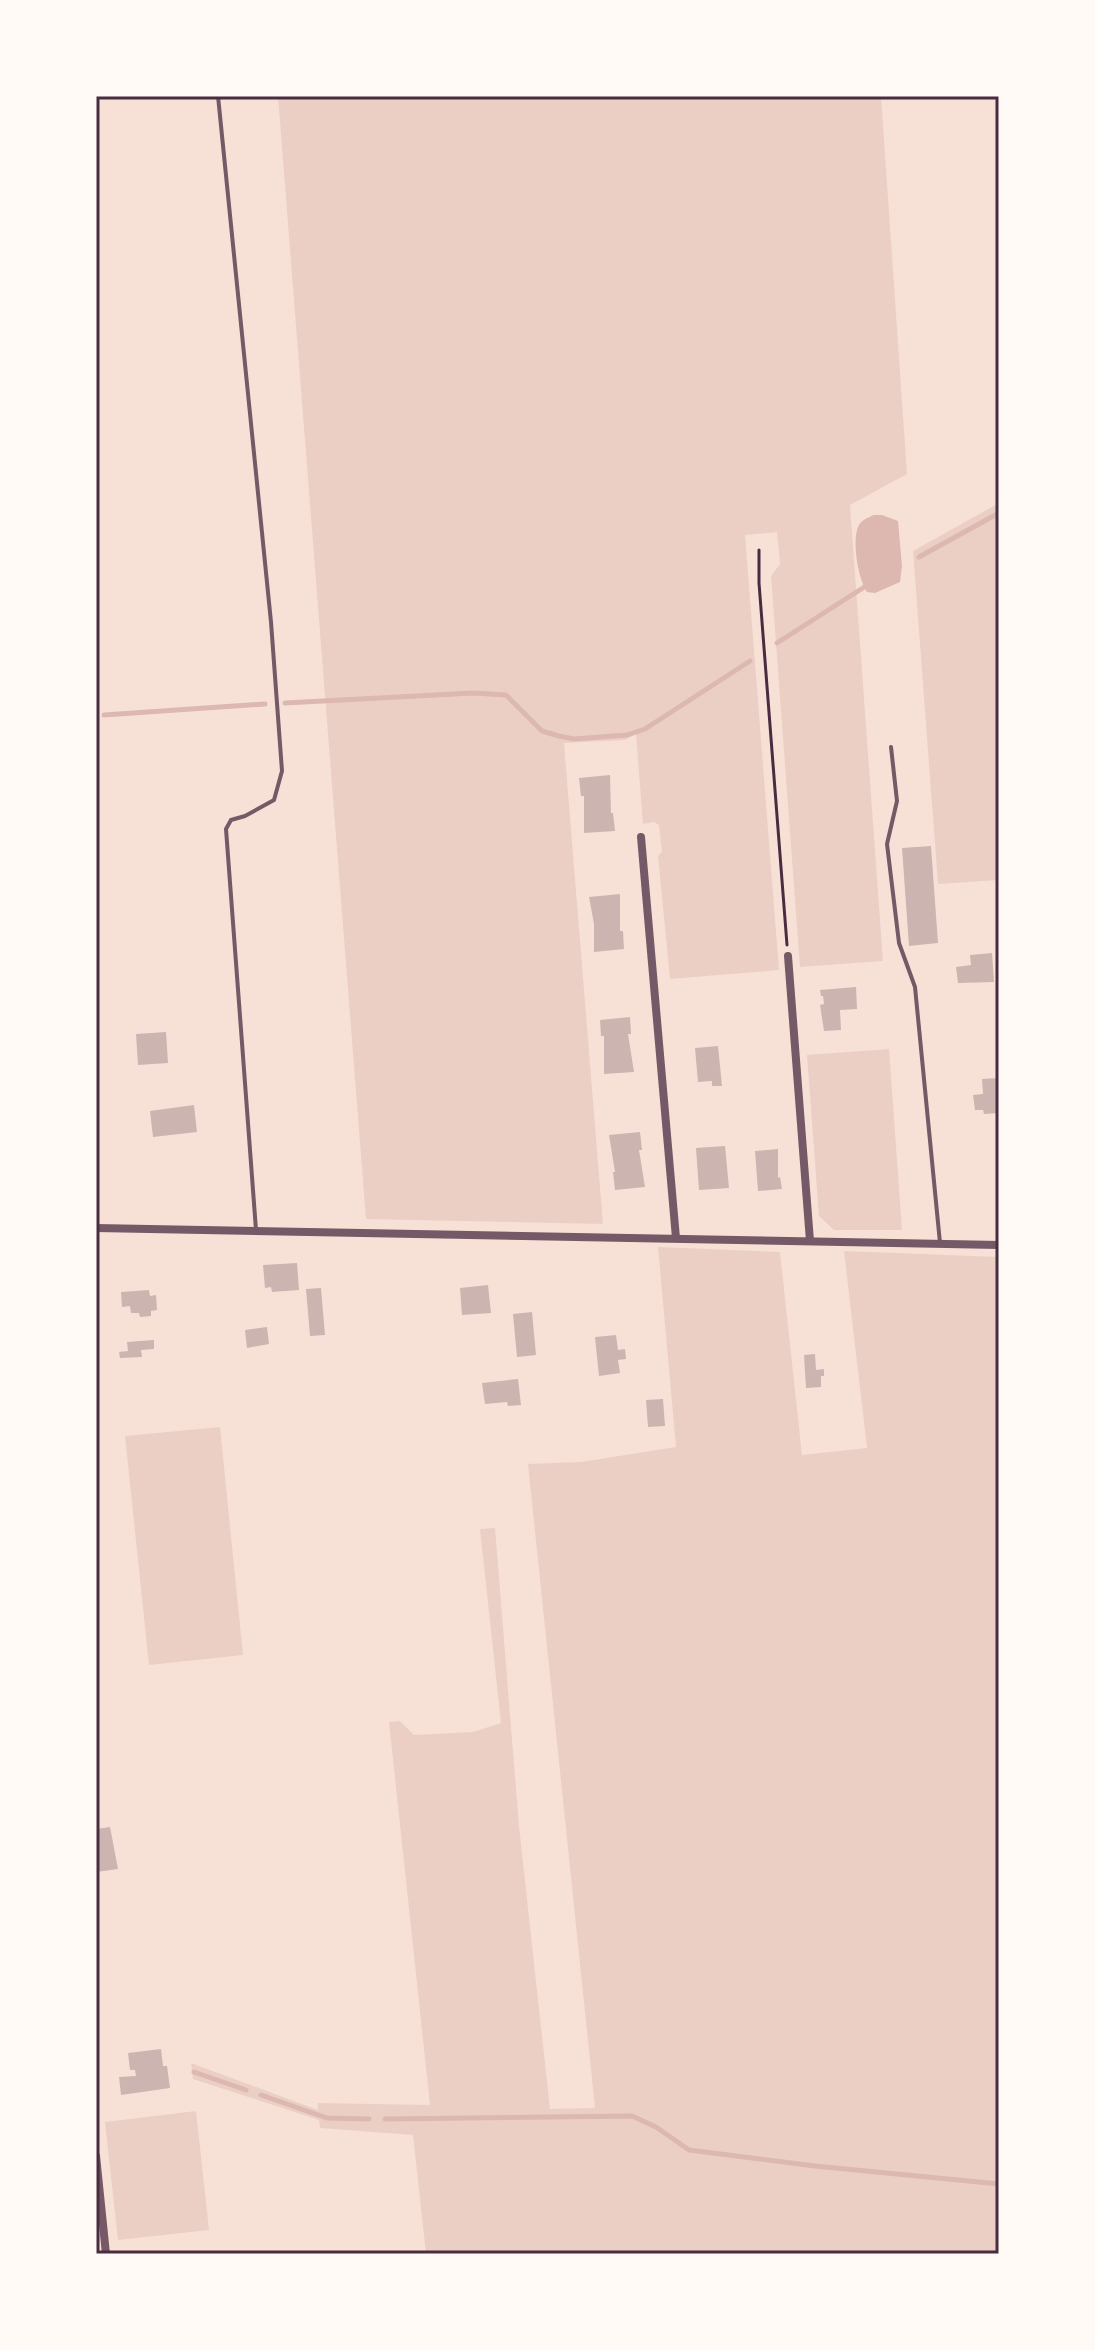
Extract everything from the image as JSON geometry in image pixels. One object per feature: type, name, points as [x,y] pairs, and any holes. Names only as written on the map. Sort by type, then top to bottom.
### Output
[{"type":"street","points":[[641,837],[676,1238]]},
{"type":"street","points":[[788,956],[810,1241]]},
{"type":"street","points":[[96,1228],[999,1245]]},
{"type":"street","points":[[96,2156],[106,2254]]},
{"type":"lane","points":[[218,96],[271,622],[282,771],[274,800],[231,820],[226,829],[256,1231]]},
{"type":"lane","points":[[891,747],[897,801],[887,844],[899,943],[915,987],[940,1243]]},
{"type":"path","points":[[759,550],[788,956]]},
{"type":"shaded area","points":[[278,96],[881,96],[907,474],[850,505],[883,961],[800,967],[771,576],[780,564],[777,532],[745,535],[779,970],[670,979],[658,856],[662,852],[659,825],[654,822],[643,824],[636,734],[625,740],[564,743],[603,1224],[366,1219]]},
{"type":"shaded area","points":[[999,503],[999,880],[938,884],[913,551]]},
{"type":"shaded area","points":[[874,515],[898,521],[902,566],[900,582],[875,593],[867,592],[861,578],[856,541],[859,525]]},
{"type":"shaded area","points":[[889,1049],[902,1230],[834,1230],[819,1216],[807,1055]]},
{"type":"shaded area","points":[[658,1247],[780,1252],[802,1455],[867,1448],[844,1251],[999,1257],[999,2254],[426,2254],[413,2135],[320,2128],[319,2120],[193,2079],[191,2063],[318,2110],[318,2103],[430,2105],[389,1722],[400,1721],[414,1735],[473,1732],[501,1723],[480,1529],[495,1528],[519,1826],[550,2109],[595,2108],[528,1464],[581,1462],[676,1447]]},
{"type":"shaded area","points":[[220,1427],[243,1655],[149,1665],[125,1436]]},
{"type":"shaded area","points":[[196,2111],[209,2230],[118,2240],[105,2122]]},
{"type":"building","points":[[610,775],[615,831],[584,833],[584,796],[581,796],[579,778]]},
{"type":"building","points":[[931,846],[938,943],[909,946],[902,848]]},
{"type":"building","points":[[620,894],[620,931],[623,931],[624,949],[594,952],[594,924],[589,897]]},
{"type":"building","points":[[992,953],[994,982],[958,983],[956,967],[971,965],[970,955]]},
{"type":"building","points":[[856,987],[857,1009],[840,1010],[841,1030],[824,1031],[820,1005],[824,1004],[820,990]]},
{"type":"building","points":[[630,1017],[631,1034],[628,1034],[634,1072],[604,1074],[604,1036],[601,1036],[600,1020]]},
{"type":"building","points":[[166,1032],[168,1063],[138,1065],[136,1034]]},
{"type":"building","points":[[718,1046],[722,1086],[712,1086],[712,1081],[698,1082],[695,1048]]},
{"type":"building","points":[[999,1078],[999,1113],[984,1114],[983,1110],[975,1110],[973,1095],[983,1094],[982,1079]]},
{"type":"building","points":[[194,1105],[197,1132],[153,1137],[150,1111]]},
{"type":"building","points":[[640,1132],[642,1150],[639,1150],[645,1187],[615,1190],[609,1135]]},
{"type":"building","points":[[725,1146],[729,1188],[699,1190],[696,1148]]},
{"type":"building","points":[[778,1149],[778,1178],[782,1189],[758,1191],[755,1151]]},
{"type":"building","points":[[297,1263],[299,1290],[272,1292],[271,1287],[265,1288],[263,1265]]},
{"type":"building","points":[[488,1285],[491,1313],[462,1315],[460,1288]]},
{"type":"building","points":[[321,1288],[325,1335],[310,1336],[306,1289]]},
{"type":"building","points":[[149,1290],[150,1296],[156,1295],[157,1310],[151,1311],[151,1316],[140,1317],[139,1313],[131,1313],[130,1306],[122,1307],[121,1292]]},
{"type":"building","points":[[532,1312],[536,1355],[517,1357],[513,1314]]},
{"type":"building","points":[[267,1327],[269,1344],[247,1348],[245,1330]]},
{"type":"building","points":[[616,1335],[618,1350],[625,1349],[626,1359],[618,1360],[620,1373],[599,1376],[595,1337]]},
{"type":"building","points":[[154,1340],[154,1349],[141,1350],[142,1357],[120,1358],[119,1352],[128,1351],[127,1342]]},
{"type":"building","points":[[815,1354],[816,1370],[824,1369],[824,1376],[821,1376],[821,1387],[806,1388],[804,1355]]},
{"type":"building","points":[[518,1379],[521,1405],[508,1406],[507,1402],[485,1404],[482,1383]]},
{"type":"building","points":[[663,1399],[665,1426],[648,1427],[646,1400]]},
{"type":"building","points":[[110,1827],[118,1869],[96,1872],[96,1829]]},
{"type":"building","points":[[161,2049],[170,2088],[121,2095],[119,2077],[136,2076],[135,2070],[130,2070],[128,2053]]},
{"type":"waterway","points":[[919,557],[999,513]]},
{"type":"waterway","points":[[777,643],[869,584]]},
{"type":"waterway","points":[[285,703],[473,693],[506,695],[542,731],[574,739],[627,735],[645,729],[750,661]]},
{"type":"waterway","points":[[104,715],[265,704]]},
{"type":"waterway","points":[[194,2072],[246,2090]]},
{"type":"waterway","points":[[261,2095],[327,2118],[369,2119]]},
{"type":"waterway","points":[[385,2119],[632,2116],[656,2127],[689,2150],[999,2184]]}]
